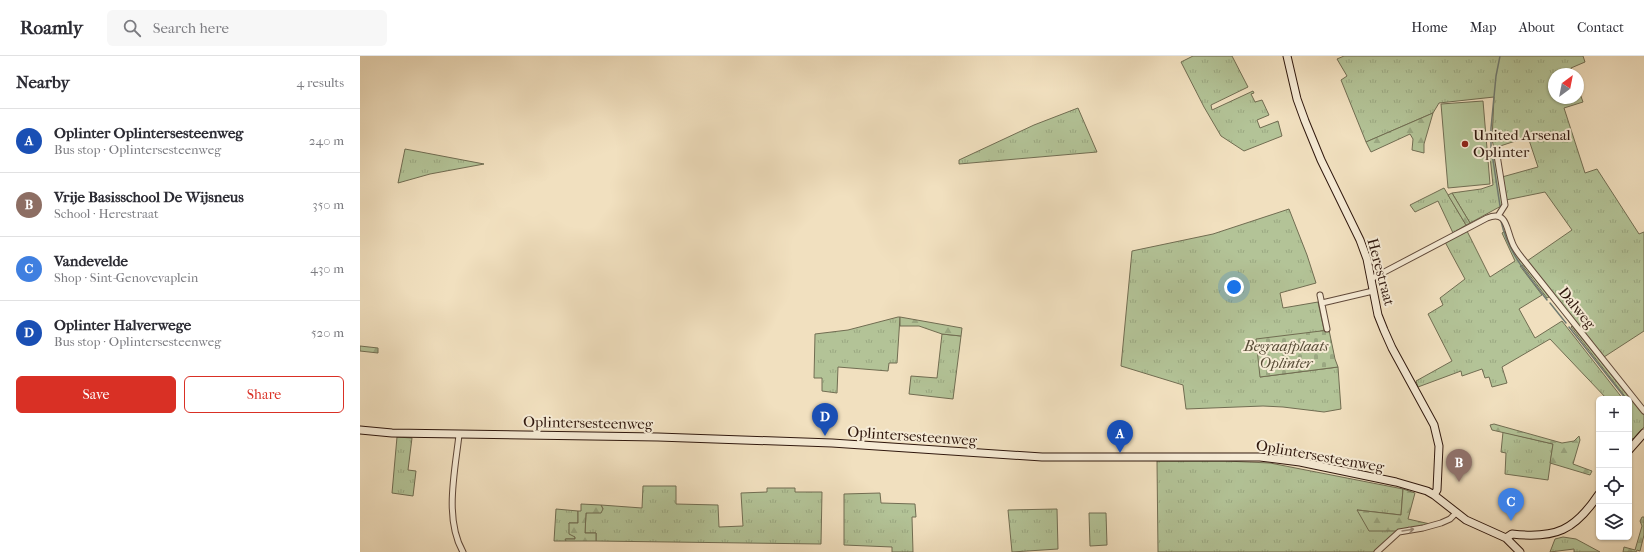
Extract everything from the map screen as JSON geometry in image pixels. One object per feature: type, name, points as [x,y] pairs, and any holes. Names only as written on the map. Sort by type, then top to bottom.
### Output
[{"type":"street","name":"Herestraat","points":[[1286,56],[1297,99],[1305,121],[1321,160],[1360,240],[1371,279],[1378,315],[1392,348],[1428,412],[1437,435],[1439,446],[1437,490],[1434,495]]},
{"type":"street","points":[[1371,279],[1493,215],[1498,216],[1504,205],[1497,155]]},
{"type":"street","name":"Dalweg","points":[[1498,216],[1506,223],[1511,241],[1522,258],[1644,411]]},
{"type":"street","points":[[1322,303],[1373,291]]},
{"type":"street","points":[[1320,295],[1327,329]]},
{"type":"street","name":"Oplintersesteenweg","points":[[360,430],[392,433],[459,435],[658,437],[832,443],[1042,457],[1260,457],[1300,462],[1396,482],[1421,489],[1434,495],[1456,513],[1476,526],[1506,538]]},
{"type":"street","points":[[1632,447],[1644,433]]},
{"type":"street","points":[[459,435],[452,512],[454,531],[463,552]]},
{"type":"street","points":[[1520,552],[1506,538],[1512,534],[1538,535],[1568,527],[1581,518],[1596,498]]},
{"type":"street","points":[[1377,552],[1399,532],[1441,523],[1450,519],[1456,513]]},
{"type":"green space","points":[[1193,56],[1232,56],[1248,87],[1211,105],[1212,110],[1253,91],[1254,93],[1251,94],[1255,102],[1262,100],[1269,115],[1257,120],[1260,128],[1278,121],[1282,136],[1244,151],[1221,136],[1181,62]]},
{"type":"green space","points":[[1344,56],[1583,56],[1585,62],[1571,68],[1548,68],[1548,104],[1577,104],[1564,108],[1585,173],[1597,169],[1639,234],[1644,232],[1644,331],[1604,357],[1527,261],[1572,230],[1545,192],[1506,200],[1502,177],[1538,167],[1528,137],[1494,148],[1492,140],[1494,97],[1439,103],[1433,113],[1366,142],[1341,80],[1347,76],[1337,59]]},
{"type":"green space","name":"United Arsenal Oplinter","points":[[1483,101],[1490,184],[1448,188],[1441,104]]},
{"type":"green space","points":[[1078,108],[1097,152],[959,164],[959,160],[1034,125]]},
{"type":"green space","points":[[1433,113],[1424,144],[1424,153],[1412,150],[1413,139],[1410,134],[1371,152],[1366,142]]},
{"type":"green space","points":[[405,149],[484,164],[430,174],[398,183]]},
{"type":"green space","points":[[1496,155],[1503,205],[1470,223],[1452,193],[1481,189],[1493,185],[1490,156]]},
{"type":"green space","points":[[1444,188],[1466,225],[1453,233],[1438,201],[1415,212],[1410,205]]},
{"type":"green space","points":[[1452,193],[1470,223],[1466,225],[1448,195]]},
{"type":"green space","points":[[1289,209],[1316,283],[1280,293],[1283,308],[1318,302],[1324,330],[1318,332],[1260,377],[1338,367],[1341,409],[1324,412],[1263,406],[1186,409],[1183,385],[1121,366],[1132,251],[1213,234]]},
{"type":"green space","points":[[1467,231],[1490,277],[1515,261],[1502,233],[1505,231],[1515,253],[1549,297],[1547,298],[1522,265],[1520,266],[1542,295],[1519,309],[1535,338],[1562,321],[1621,396],[1604,396],[1550,339],[1502,367],[1507,383],[1492,387],[1489,377],[1485,378],[1482,369],[1462,376],[1461,371],[1418,387],[1416,381],[1452,361],[1428,314],[1443,305],[1440,298],[1465,279],[1445,242]]},
{"type":"green space","points":[[900,317],[897,363],[889,363],[888,371],[838,367],[837,393],[822,391],[822,378],[814,378],[815,334],[848,330]]},
{"type":"green space","points":[[900,317],[962,328],[961,336],[942,334],[919,326],[900,326]]},
{"type":"green space","points":[[1572,326],[1629,396],[1625,396],[1571,327]]},
{"type":"green space","name":"Begraafplaats Oplinter","points":[[1329,330],[1338,367],[1260,377],[1256,339]]},
{"type":"green space","points":[[942,334],[961,336],[953,399],[909,394],[911,376],[937,378]]},
{"type":"green space","points":[[360,346],[378,348],[378,353],[360,351]]},
{"type":"green space","points":[[1632,400],[1644,415],[1644,427],[1633,439]]},
{"type":"green space","points":[[1494,424],[1562,443],[1574,441],[1579,436],[1580,440],[1573,464],[1592,471],[1590,475],[1550,463],[1553,444],[1492,430],[1490,425]]},
{"type":"green space","points":[[1503,432],[1553,444],[1548,480],[1505,474],[1506,453],[1501,452]]},
{"type":"green space","points":[[397,437],[412,438],[408,470],[416,471],[413,496],[392,493]]},
{"type":"green space","points":[[1157,461],[1225,461],[1270,463],[1403,489],[1401,515],[1357,510],[1397,531],[1375,552],[1158,552]]},
{"type":"green space","points":[[643,486],[676,486],[676,504],[718,505],[719,527],[743,526],[741,493],[767,492],[767,488],[795,488],[795,492],[822,492],[821,544],[596,541],[596,533],[585,533],[586,513],[603,509],[601,505],[642,508]]},
{"type":"green space","points":[[1403,489],[1415,493],[1408,519],[1430,524],[1397,531],[1369,531],[1357,510],[1401,515]]},
{"type":"green space","points":[[880,493],[881,503],[915,504],[916,517],[912,517],[913,552],[892,552],[892,547],[844,545],[844,494]]},
{"type":"green space","points":[[581,504],[601,505],[603,509],[601,513],[586,513],[585,533],[596,533],[596,541],[566,541],[565,539],[575,539],[575,537],[569,534],[569,523],[578,523],[578,511],[581,511]]},
{"type":"green space","points":[[556,509],[578,511],[578,523],[569,523],[575,539],[554,541]]},
{"type":"green space","points":[[1057,509],[1058,549],[1012,552],[1008,510]]},
{"type":"green space","points":[[1089,513],[1106,513],[1107,545],[1090,546]]},
{"type":"green space","points":[[1642,517],[1644,517],[1644,535],[1640,551],[1623,552],[1624,547],[1635,550],[1642,526],[1640,521]]},
{"type":"green space","points":[[1563,537],[1576,539],[1600,552],[1574,552],[1574,549],[1550,552],[1555,539]]},
{"type":"waterway","points":[[1500,56],[1496,76],[1491,128],[1491,147],[1500,206]]},
{"type":"waterway","points":[[1501,221],[1508,243],[1526,272],[1547,300]]},
{"type":"waterway","points":[[1550,303],[1566,323]]},
{"type":"waterway","points":[[1569,327],[1624,396]]},
{"type":"place","name":"United Arsenal Oplinter","points":[[1465,144]]},
{"type":"place","name":"Oplinter Halverwege","points":[[825,436]]},
{"type":"place","name":"Oplinter Oplintersesteenweg","points":[[1120,453]]},
{"type":"place","name":"Vrije Basisschool De Wijsneus","points":[[1459,482]]},
{"type":"place","name":"Vandevelde","points":[[1511,521]]}]
